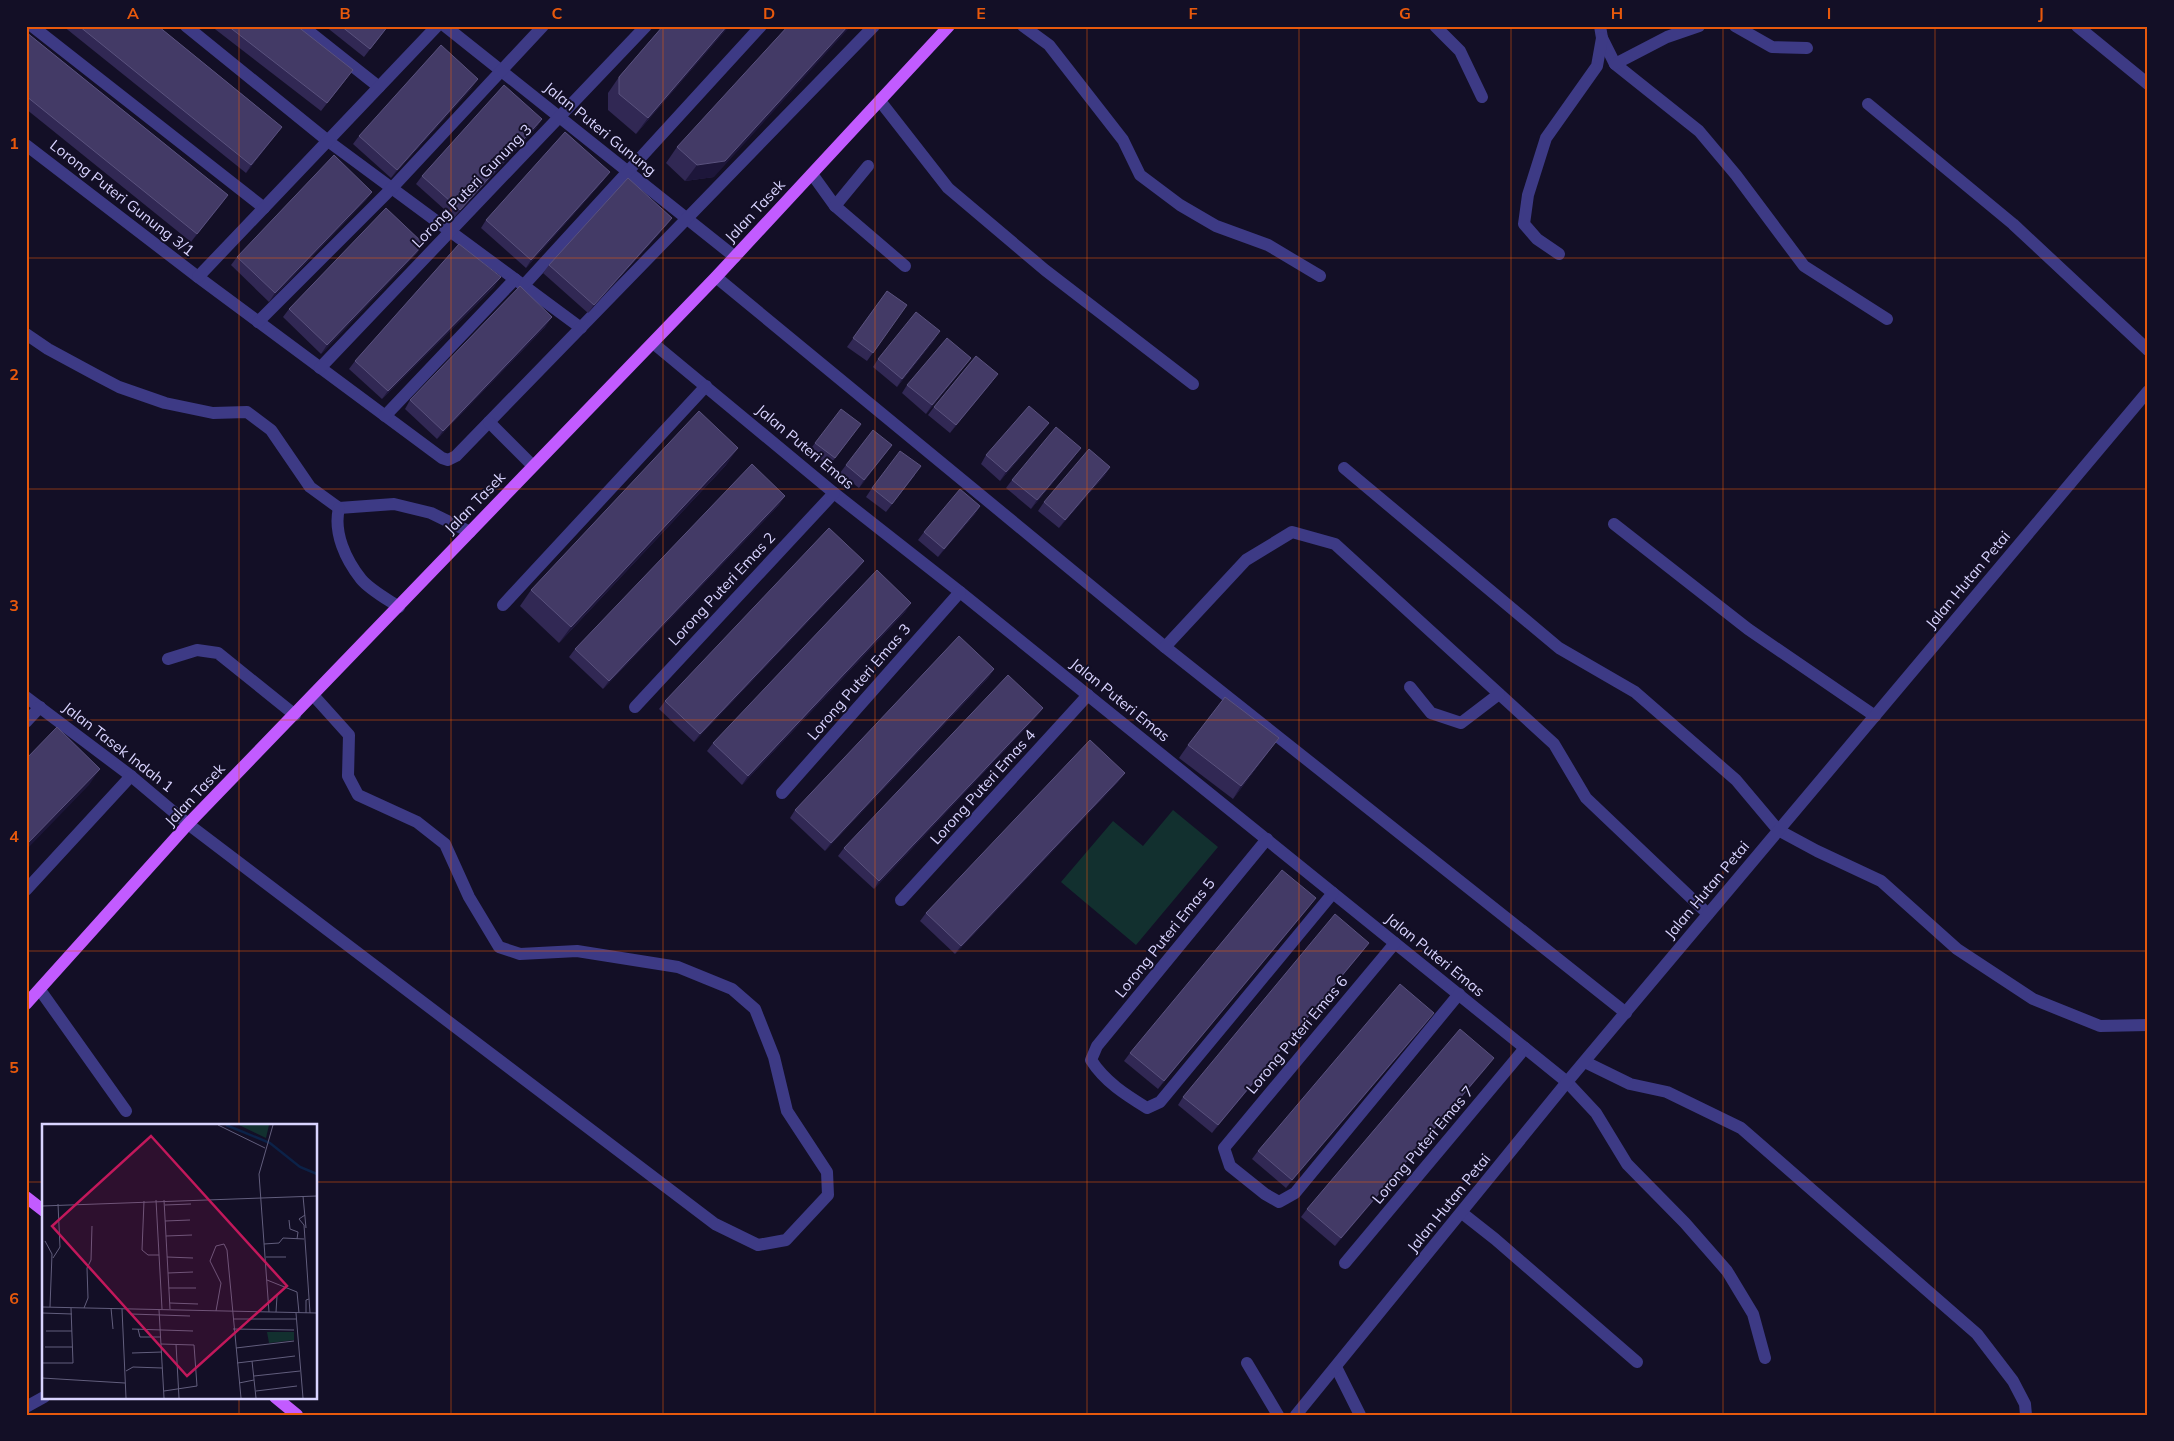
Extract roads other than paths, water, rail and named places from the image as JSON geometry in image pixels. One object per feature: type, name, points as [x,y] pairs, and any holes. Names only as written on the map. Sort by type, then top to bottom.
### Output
[{"type":"main road","name":"Jalan Tasek","points":[[26,1004],[188,824],[716,277],[949,26]]},
{"type":"main road","points":[[26,1197],[42,1209]]},
{"type":"main road","points":[[276,1398],[297,1415]]},
{"type":"street","points":[[32,26],[264,208]]},
{"type":"street","points":[[186,26],[328,140],[581,328]]},
{"type":"street","points":[[302,26],[379,87]]},
{"type":"street","points":[[198,277],[437,26]]},
{"type":"street","name":"Jalan Puteri Gunung","points":[[445,26],[735,257]]},
{"type":"street","points":[[258,322],[392,188],[542,26]]},
{"type":"street","name":"Lorong Puteri Gunung 3","points":[[320,368],[646,26]]},
{"type":"street","points":[[385,416],[629,173],[761,26]]},
{"type":"street","points":[[533,466],[489,422],[874,26]]},
{"type":"street","points":[[1023,26],[1049,45],[1123,140],[1140,175],[1180,206],[1216,226],[1268,245],[1320,276]]},
{"type":"street","points":[[1435,26],[1460,51],[1482,98]]},
{"type":"street","points":[[1615,64],[1667,37],[1699,26]]},
{"type":"street","points":[[1735,26],[1772,47],[1807,48]]},
{"type":"street","points":[[2077,26],[2148,84]]},
{"type":"street","points":[[1601,32],[1615,64],[1699,132],[1736,175],[1804,266],[1887,319]]},
{"type":"street","points":[[1559,254],[1538,239],[1524,224],[1528,195],[1546,138],[1597,66],[1601,32]]},
{"type":"street","points":[[880,101],[948,188],[1045,270],[1193,384]]},
{"type":"street","points":[[1868,104],[2013,224],[2148,350]]},
{"type":"street","name":"Lorong Puteri Gunung 3/1","points":[[26,145],[198,277],[442,458],[448,460],[456,456],[489,422]]},
{"type":"street","points":[[835,206],[868,166]]},
{"type":"street","points":[[812,174],[835,206],[905,266]]},
{"type":"street","points":[[716,277],[1165,648],[1626,1014]]},
{"type":"street","points":[[26,334],[48,349],[105,380],[165,403],[213,413],[247,412],[271,430],[310,487],[339,508],[394,504],[431,513],[470,532]]},
{"type":"street","name":"Jalan Puteri Emas","points":[[653,343],[834,492],[1567,1082],[1596,1113],[1627,1164],[1685,1223],[1727,1271],[1753,1314],[1765,1358]]},
{"type":"street","points":[[503,605],[706,386]]},
{"type":"street","name":"Jalan Hutan Petai","points":[[1296,1415],[1567,1082],[2148,391]]},
{"type":"street","points":[[1344,468],[1559,648],[1635,692],[1736,780],[1778,830],[1817,852],[1881,881],[1957,949],[2033,999],[2100,1026],[2148,1025]]},
{"type":"street","name":"Lorong Puteri Emas 2","points":[[634,707],[834,492]]},
{"type":"street","points":[[339,508],[336,520],[341,545],[362,580],[399,607]]},
{"type":"street","points":[[1614,524],[1748,629],[1875,716]]},
{"type":"street","points":[[1165,648],[1246,560],[1292,532],[1335,544],[1554,744],[1586,798],[1708,914]]},
{"type":"street","name":"Lorong Puteri Emas 3","points":[[782,793],[960,592]]},
{"type":"street","points":[[168,659],[197,650],[218,653],[294,714]]},
{"type":"street","points":[[1410,687],[1431,713],[1461,723],[1499,694]]},
{"type":"street","name":"Lorong Puteri Emas 4","points":[[901,900],[1088,695]]},
{"type":"street","name":"Jalan Tasek Indah 1","points":[[26,697],[131,776],[188,824],[716,1224],[758,1245],[786,1240],[828,1195],[827,1172],[787,1111],[774,1057],[754,1009],[732,989],[678,967],[577,951],[520,954],[499,947],[469,897],[445,844],[417,822],[358,795],[348,776],[349,734],[313,696]]},
{"type":"street","points":[[26,722],[40,707]]},
{"type":"street","points":[[26,890],[131,776]]},
{"type":"street","name":"Lorong Puteri Emas 5","points":[[1267,839],[1098,1046],[1091,1060],[1099,1073],[1124,1094],[1147,1108],[1160,1102],[1333,893]]},
{"type":"street","name":"Lorong Puteri Emas 6","points":[[1395,943],[1224,1148],[1230,1166],[1265,1194],[1278,1202],[1294,1193],[1459,994]]},
{"type":"street","points":[[40,990],[126,1110]]},
{"type":"street","name":"Lorong Puteri Emas 7","points":[[1345,1263],[1525,1048]]},
{"type":"street","points":[[1585,1062],[1630,1084],[1667,1092],[1742,1128],[1977,1334],[2013,1381],[2025,1404],[2026,1415]]},
{"type":"street","points":[[1462,1212],[1496,1239],[1637,1362]]},
{"type":"street","points":[[1247,1363],[1278,1415]]},
{"type":"street","points":[[1336,1367],[1360,1415]]},
{"type":"street","points":[[26,1407],[42,1398]]}]
